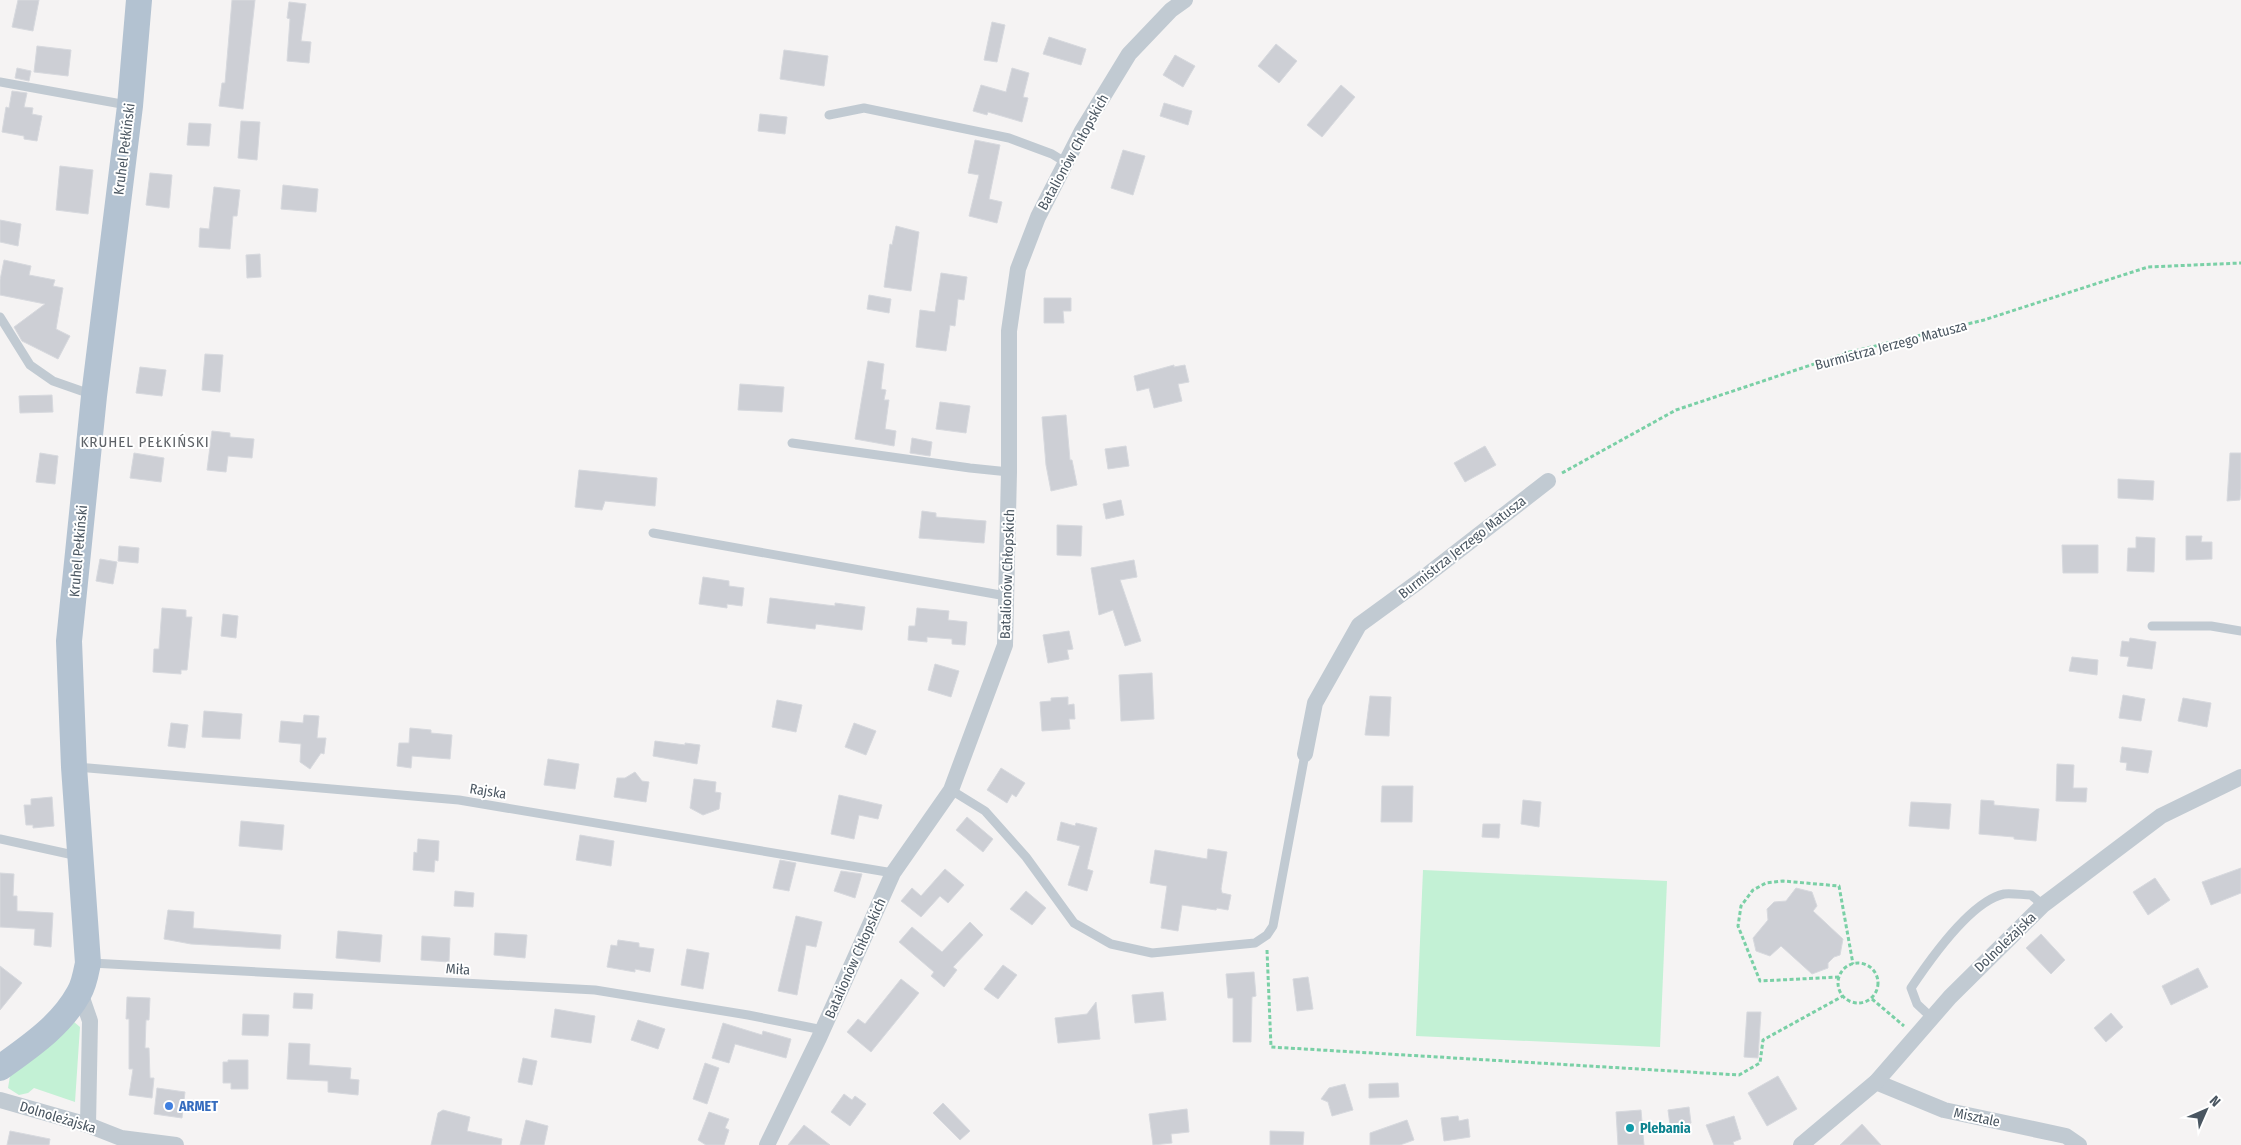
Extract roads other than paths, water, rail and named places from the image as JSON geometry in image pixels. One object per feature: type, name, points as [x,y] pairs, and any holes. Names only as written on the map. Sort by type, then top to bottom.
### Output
[{"type":"main road","name":"Kruhel Pełkiński","points":[[0,1068],[40,1039],[62,1018],[80,992],[88,963],[74,767],[69,641],[94,396],[130,106],[135,1]]},
{"type":"street","name":"Batalionów Chłopskich","points":[[767,1145],[822,1030],[893,873],[951,790],[1005,645],[1009,472],[1009,331],[1018,269],[1038,217],[1064,162],[1129,54],[1171,10],[1185,0]]},
{"type":"street","name":"Burmistrza Jerzego Matusza","points":[[1305,754],[1315,703],[1359,625],[1418,582],[1548,481]]},
{"type":"street","name":"Dolnoleżajska","points":[[1800,1145],[1876,1082],[1950,996],[2043,905],[2161,816],[2241,777]]},
{"type":"street","points":[[80,992],[90,1021],[97,1134]]},
{"type":"street","name":"Misztale","points":[[1876,1082],[1944,1110],[2066,1136],[2079,1145]]},
{"type":"street","name":"Dolnoleżajska","points":[[0,1100],[97,1134],[176,1145]]},
{"type":"lane","points":[[0,82],[130,106]]},
{"type":"lane","points":[[829,115],[864,108],[1009,138],[1052,154],[1064,162]]},
{"type":"lane","points":[[0,317],[30,365],[52,381],[94,396]]},
{"type":"lane","points":[[792,443],[1009,472]]},
{"type":"lane","points":[[653,533],[1006,596]]},
{"type":"lane","points":[[2152,626],[2211,626],[2241,631]]},
{"type":"lane","name":"Burmistrza Jerzego Matusza","points":[[951,790],[984,811],[1026,857],[1074,923],[1111,944],[1152,952],[1255,943],[1267,935],[1273,926],[1305,754]]},
{"type":"lane","name":"Rajska","points":[[74,767],[459,800],[893,873]]},
{"type":"lane","points":[[0,839],[80,856]]},
{"type":"lane","points":[[1932,1018],[1917,1004],[1911,988],[1941,944],[1984,904],[2004,894],[2031,895],[2043,905]]},
{"type":"lane","name":"Miła","points":[[88,963],[595,990],[748,1015],[822,1030]]},
{"type":"place","name":"ARMET","points":[[169,1106]]},
{"type":"place","name":"Plebania","points":[[1630,1128]]},
{"type":"district","name":"KRUHEL PEŁKIŃSKI","points":[[145,442]]}]
